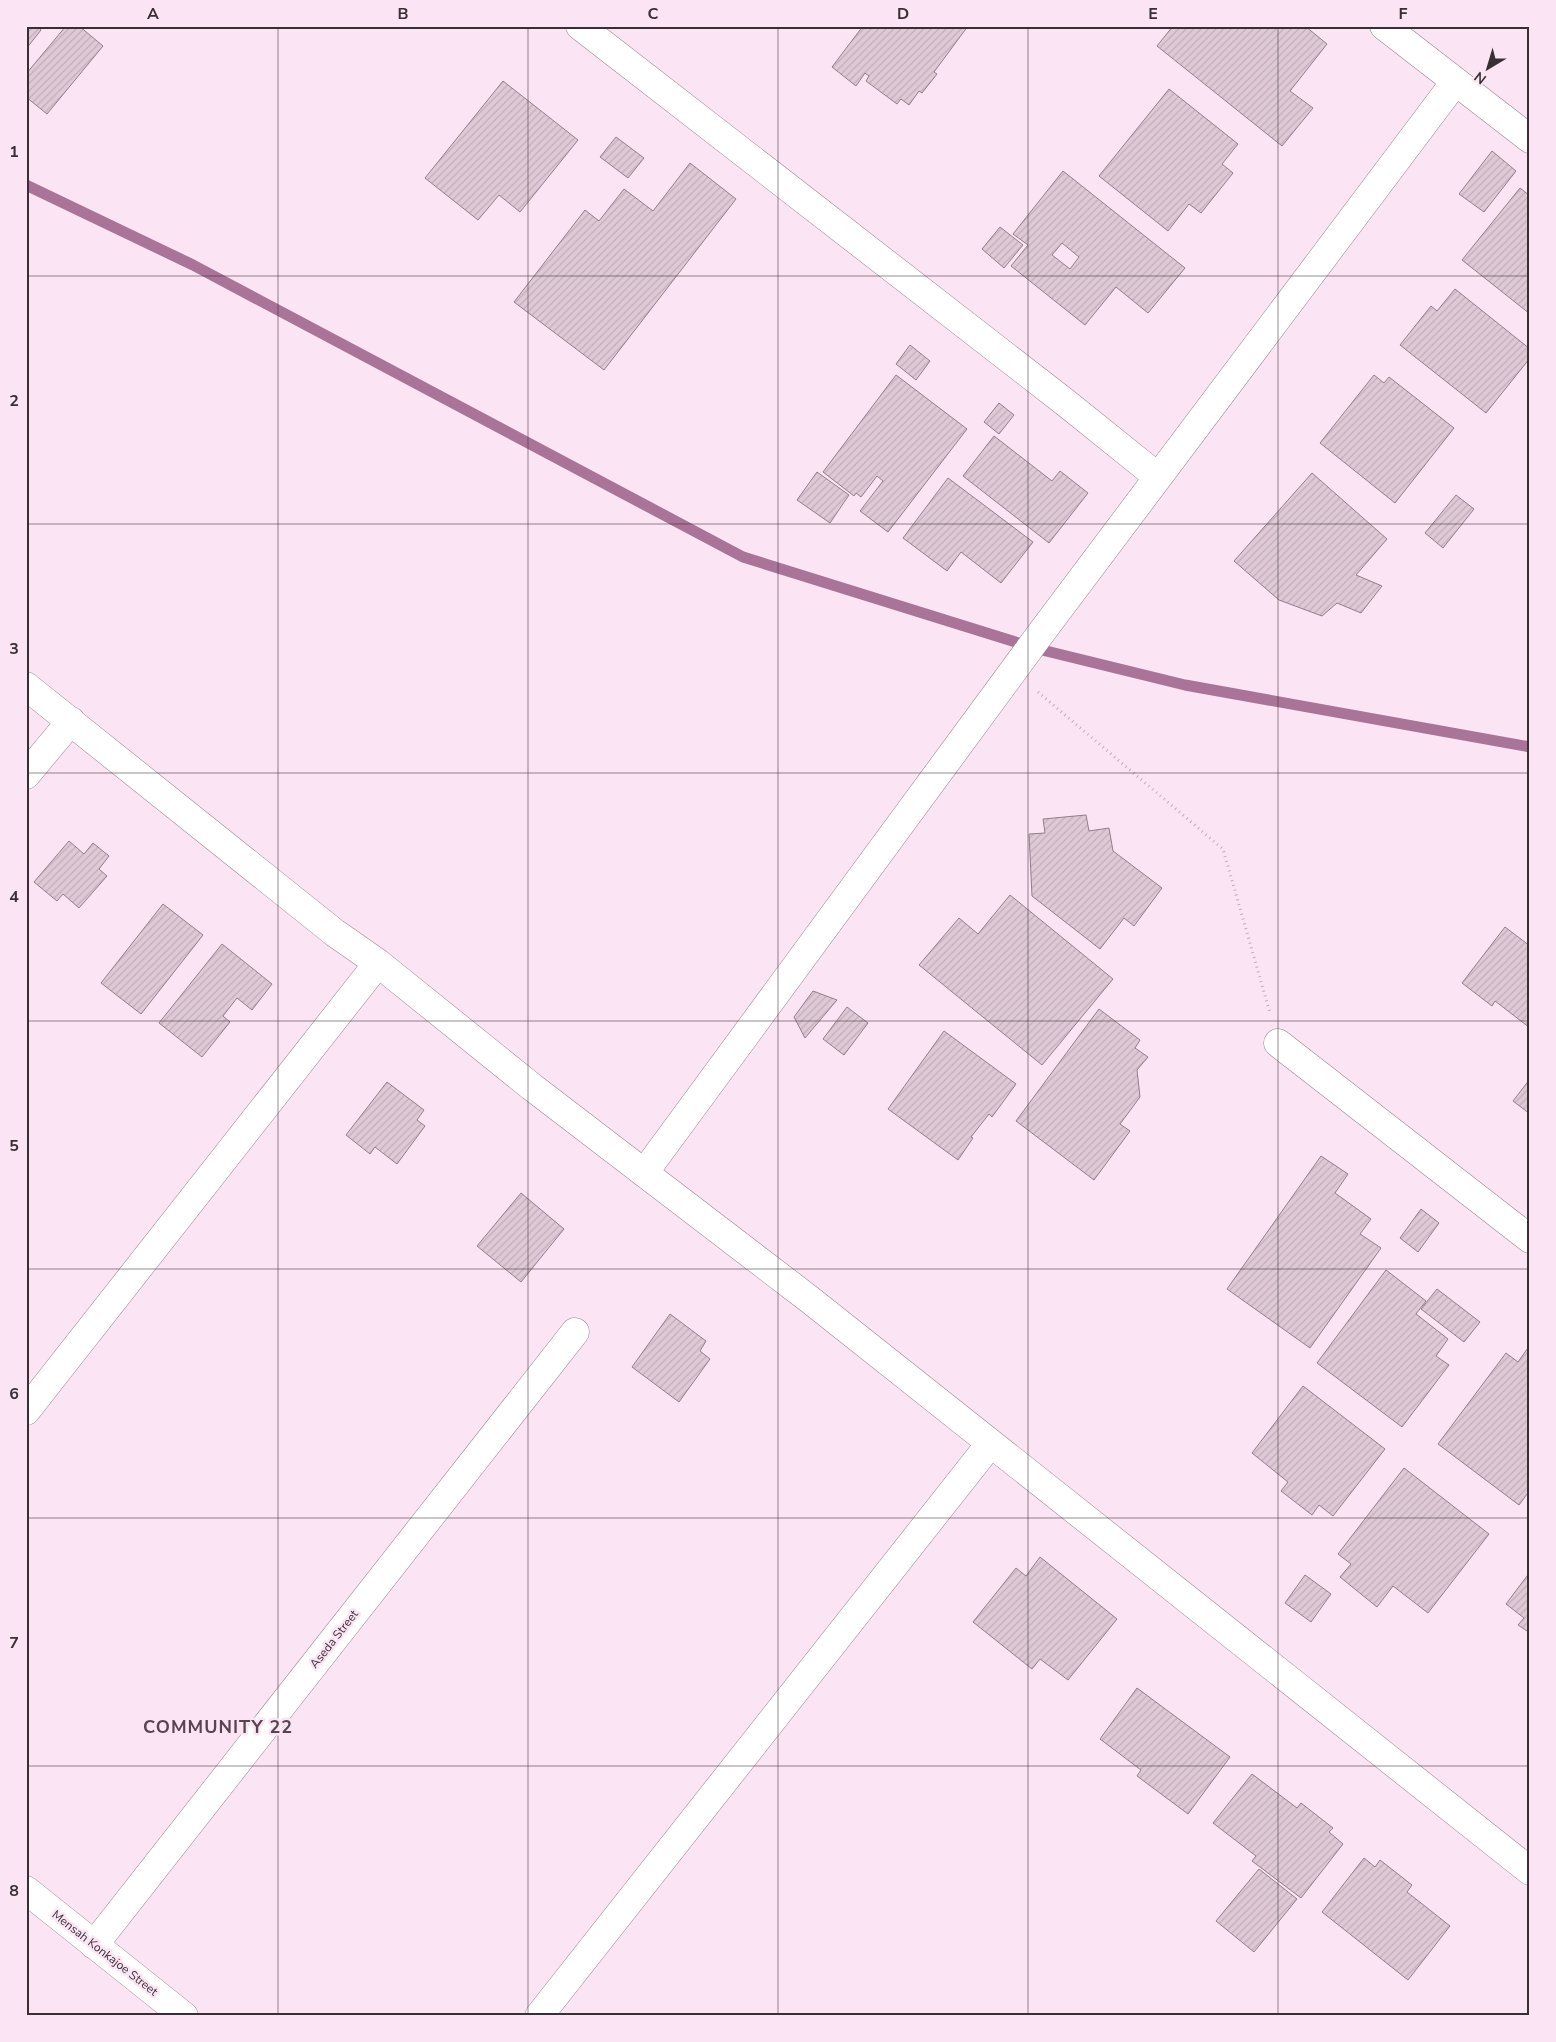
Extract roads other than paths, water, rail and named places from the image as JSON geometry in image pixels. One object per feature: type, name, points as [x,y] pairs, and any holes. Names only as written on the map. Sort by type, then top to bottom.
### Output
[{"type":"street","points":[[580,26],[1066,403],[1158,478]]},
{"type":"street","points":[[1384,26],[1530,139]]},
{"type":"street","points":[[644,1173],[1013,670],[1455,82]]},
{"type":"street","points":[[26,686],[335,933],[378,963],[532,1087],[809,1299],[1530,1871]]},
{"type":"street","points":[[26,775],[71,721]]},
{"type":"street","points":[[26,1412],[378,963]]},
{"type":"street","points":[[1278,1043],[1530,1239]]},
{"type":"street","name":"Aseda Street","points":[[94,1945],[575,1332]]},
{"type":"street","points":[[539,2016],[990,1444]]},
{"type":"street","name":"Mensah Konkajoe Street","points":[[26,1890],[184,2016]]},
{"type":"waterway","points":[[26,185],[193,265],[743,557],[1038,649],[1185,685],[1530,747]]},
{"type":"district","name":"COMMUNITY 22","points":[[218,1727]]}]
